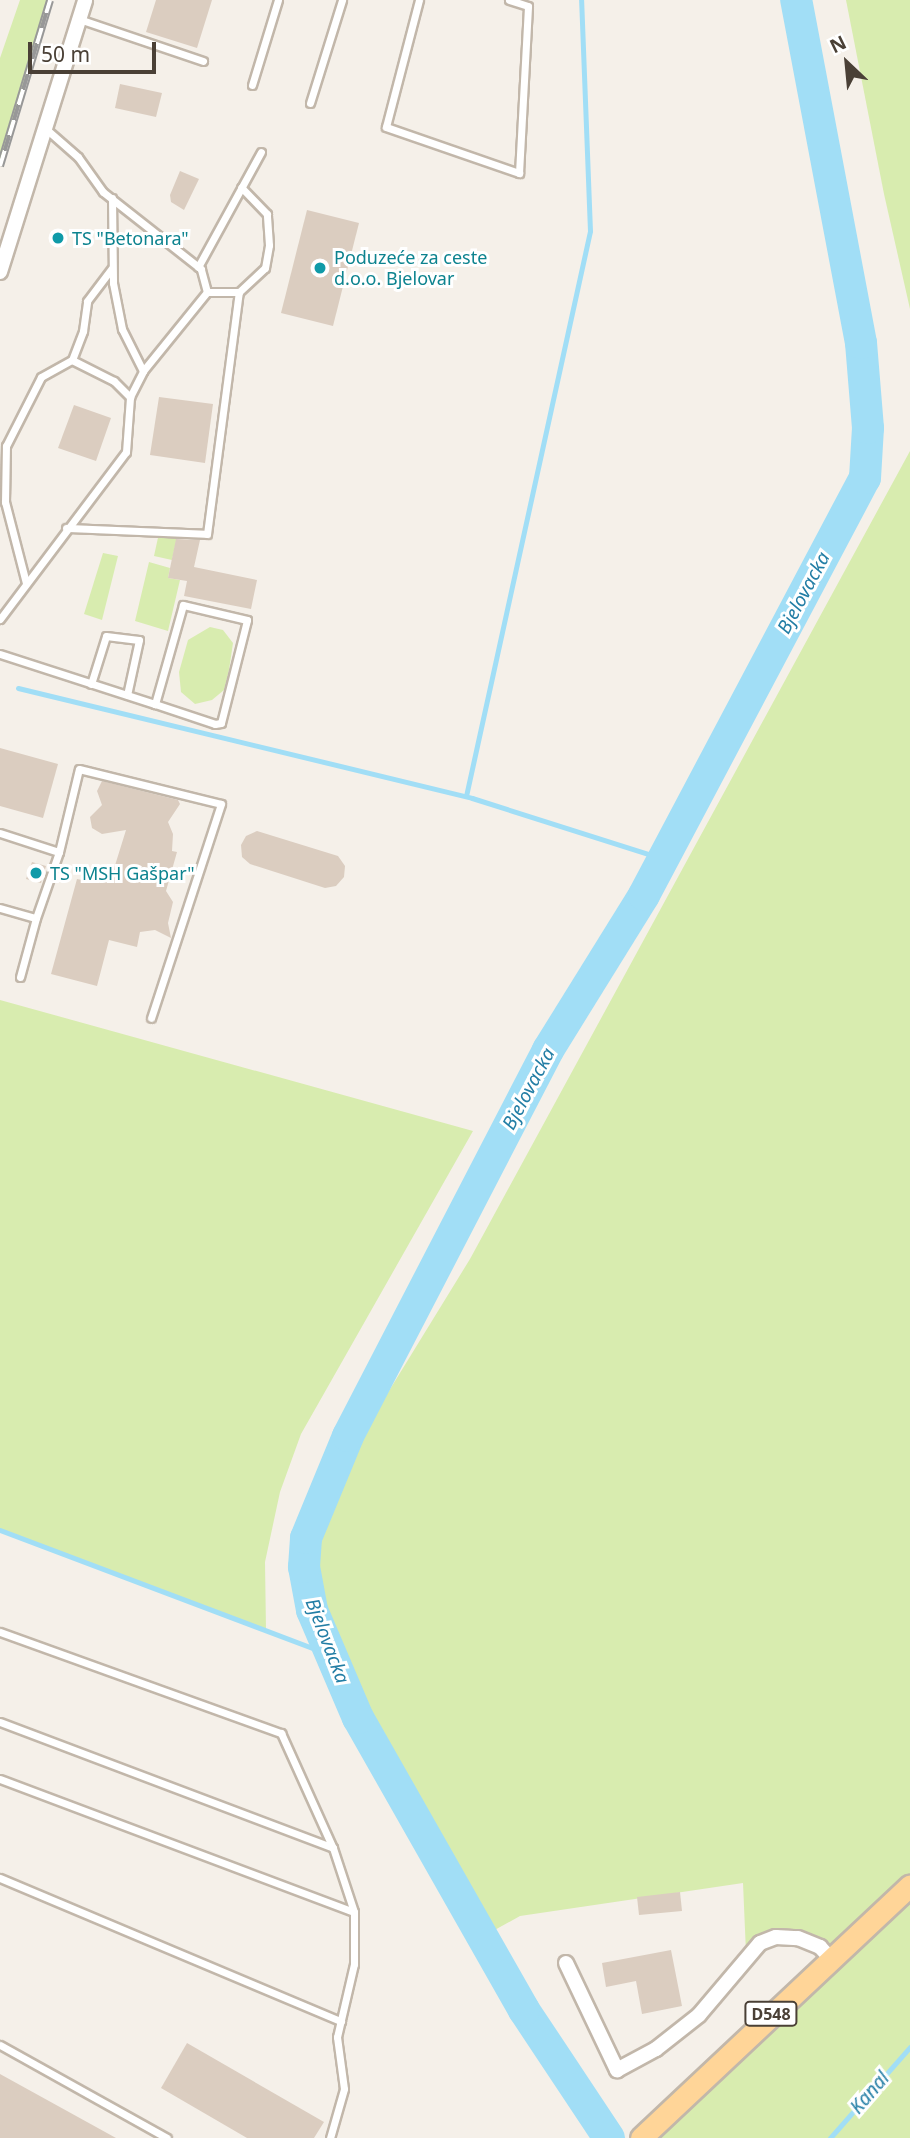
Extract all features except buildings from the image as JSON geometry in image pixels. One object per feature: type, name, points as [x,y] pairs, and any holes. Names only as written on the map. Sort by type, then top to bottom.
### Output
[{"type":"main road","name":"D548","points":[[642,2137],[910,1885]]},
{"type":"street","points":[[0,272],[85,0]]},
{"type":"street","points":[[566,1964],[617,2070],[656,2049],[699,2015],[760,1943],[776,1937],[798,1937],[820,1947],[831,1959]]},
{"type":"lane","points":[[252,85],[278,0]]},
{"type":"lane","points":[[310,103],[342,0]]},
{"type":"lane","points":[[419,0],[386,127],[519,173],[528,6],[509,0]]},
{"type":"lane","points":[[79,19],[203,61]]},
{"type":"lane","points":[[45,128],[78,157],[112,198],[198,267],[207,292]]},
{"type":"lane","points":[[198,267],[261,152]]},
{"type":"lane","points":[[66,528],[207,534],[239,292],[265,268],[269,245],[267,214],[241,187]]},
{"type":"lane","points":[[112,198],[113,268],[122,329],[143,371]]},
{"type":"lane","points":[[26,583],[5,502],[6,446],[41,377],[72,360],[83,331],[87,301],[113,268]]},
{"type":"lane","points":[[207,292],[239,292]]},
{"type":"lane","points":[[0,619],[66,528],[126,452],[130,397],[143,371],[207,292]]},
{"type":"lane","points":[[72,360],[114,381],[130,397]]},
{"type":"lane","points":[[0,654],[155,704],[221,723],[247,620],[183,606],[155,704]]},
{"type":"lane","points":[[92,684],[106,636],[139,640],[127,695]]},
{"type":"lane","points":[[20,977],[36,918],[59,852],[79,769],[221,804],[151,1017]]},
{"type":"lane","points":[[0,833],[59,852]]},
{"type":"lane","points":[[0,908],[36,918]]},
{"type":"lane","points":[[0,1632],[281,1733],[333,1848],[354,1912],[354,1964],[337,2037],[344,2089],[330,2138]]},
{"type":"lane","points":[[0,1723],[333,1848]]},
{"type":"lane","points":[[0,1779],[354,1912]]},
{"type":"lane","points":[[0,1878],[341,2021]]},
{"type":"lane","points":[[0,2045],[167,2138]]},
{"type":"green space","points":[[20,0],[48,0],[0,164],[0,58]]},
{"type":"green space","points":[[846,0],[910,0],[910,309],[884,194]]},
{"type":"green space","points":[[910,451],[910,2138],[645,2138],[832,1951],[806,1932],[774,1932],[746,1953],[743,1883],[520,1916],[482,1937],[358,1718],[324,1643],[308,1591],[306,1538],[317,1508],[470,1259]]},
{"type":"green space","points":[[159,533],[177,537],[172,560],[154,556]]},
{"type":"green space","points":[[103,553],[118,556],[102,620],[84,614]]},
{"type":"green space","points":[[149,562],[170,568],[168,578],[180,580],[168,631],[135,621]]},
{"type":"green space","points":[[210,627],[223,630],[233,643],[229,670],[224,690],[212,700],[195,704],[181,692],[179,672],[188,640]]},
{"type":"green space","points":[[0,1000],[473,1131],[301,1434],[280,1492],[265,1562],[266,1630],[0,1530]]},
{"type":"waterway","points":[[466,796],[590,231],[581,0]]},
{"type":"waterway","name":"Bjelovacka","points":[[609,2138],[524,2010],[358,1718],[312,1610],[304,1567],[306,1538],[348,1436],[548,1050],[644,895],[865,478],[868,428],[861,343],[796,0]]},
{"type":"waterway","points":[[18,688],[472,798],[664,859]]},
{"type":"waterway","points":[[0,1530],[330,1655]]},
{"type":"waterway","name":"Kanal","points":[[830,2138],[910,2047]]},
{"type":"railway","points":[[0,166],[50,0]]},
{"type":"place","name":"TS \"Betonara\"","points":[[58,238]]},
{"type":"place","name":"Poduzeće za ceste d.o.o. Bjelovar","points":[[320,268]]},
{"type":"place","name":"TS \"MSH Gašpar\"","points":[[36,873]]}]
